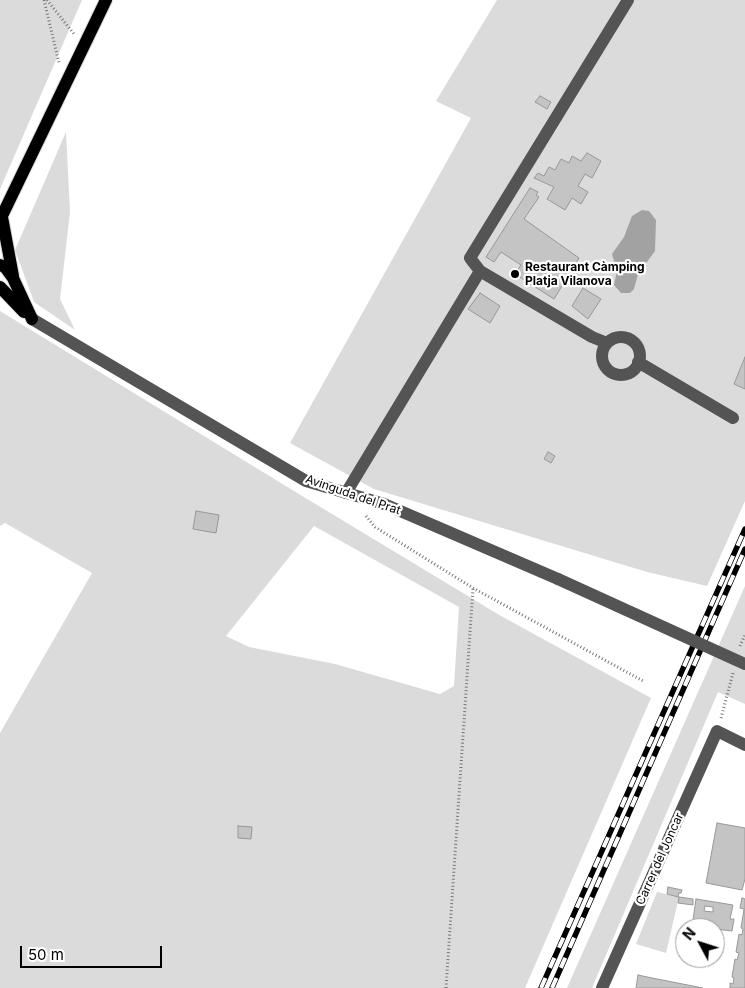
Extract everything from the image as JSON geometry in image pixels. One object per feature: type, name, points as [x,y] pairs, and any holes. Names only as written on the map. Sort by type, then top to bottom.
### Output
[{"type":"main road","points":[[32,319],[13,278],[1,218],[106,0]]},
{"type":"main road","points":[[0,265],[13,278]]},
{"type":"main road","points":[[0,287],[32,319]]},
{"type":"main road","points":[[0,301],[22,310]]},
{"type":"street","points":[[606,343],[602,360],[608,369],[614,373],[628,373],[638,362],[638,350],[631,340],[618,337],[606,343],[592,337],[480,271],[470,258],[628,0]]},
{"type":"street","points":[[346,493],[480,271]]},
{"type":"street","name":"Avinguda del Prat","points":[[32,319],[306,481],[384,504],[739,661]]},
{"type":"street","points":[[638,362],[734,418]]},
{"type":"street","points":[[717,731],[745,745]]},
{"type":"street","name":"Carrer del Joncar","points":[[602,988],[717,731]]},
{"type":"path","points":[[45,0],[83,46]]},
{"type":"path","points":[[45,0],[65,85]]},
{"type":"path","points":[[364,513],[375,527],[473,588],[643,681]]},
{"type":"path","points":[[446,988],[473,588]]},
{"type":"path","points":[[717,731],[739,661],[745,635]]},
{"type":"shaded area","points":[[0,0],[82,0],[0,189]]},
{"type":"shaded area","points":[[497,0],[745,0],[745,501],[707,586],[647,572],[374,489],[290,443],[471,118],[436,101]]},
{"type":"shaded area","points":[[66,132],[70,212],[60,299],[75,330],[34,302],[15,250]]},
{"type":"shaded area","points":[[642,210],[649,211],[656,220],[655,251],[638,274],[634,289],[630,293],[621,293],[614,285],[617,271],[612,254],[624,237],[632,216]]},
{"type":"shaded area","points":[[0,311],[501,616],[651,698],[525,988],[0,988],[0,733],[92,573],[5,523],[0,526]],"holes":[[[314,526],[459,607],[454,686],[440,694],[335,664],[249,647],[226,636]]]},
{"type":"shaded area","points":[[745,586],[745,704],[718,692],[592,988],[567,988]]},
{"type":"shaded area","points":[[657,892],[679,897],[666,953],[636,944]]},
{"type":"building","points":[[540,96],[551,102],[547,109],[535,102]]},
{"type":"building","points":[[587,153],[601,161],[592,178],[585,174],[578,186],[588,192],[581,204],[572,198],[565,210],[547,199],[554,187],[534,178],[538,173],[544,176],[549,167],[555,170],[561,159],[569,163],[572,156],[581,161]]},
{"type":"building","points":[[530,188],[538,192],[536,195],[539,197],[524,219],[579,258],[554,299],[515,274],[521,265],[501,252],[494,262],[486,257]]},
{"type":"building","points":[[583,288],[601,299],[588,319],[572,306]]},
{"type":"building","points":[[480,293],[500,306],[490,323],[468,309]]},
{"type":"building","points":[[745,357],[745,389],[734,384]]},
{"type":"building","points":[[548,452],[555,456],[551,463],[544,459]]},
{"type":"building","points":[[196,511],[219,515],[216,533],[193,529]]},
{"type":"building","points":[[717,823],[745,828],[745,879],[742,890],[706,883]]},
{"type":"building","points":[[238,826],[252,827],[251,839],[238,838]]},
{"type":"building","points":[[668,887],[682,890],[681,893],[679,893],[678,897],[667,894]]},
{"type":"building","points":[[679,897],[693,899],[693,905],[678,903]]},
{"type":"building","points":[[742,898],[745,899],[745,988],[730,988],[730,983],[733,984],[734,978],[732,977],[735,959],[737,960],[739,953],[736,952],[739,934],[742,935],[743,929],[741,928],[744,909],[740,908]]},
{"type":"building","points":[[696,899],[733,905],[730,919],[734,919],[732,931],[725,930],[725,918],[693,918]],"holes":[[[705,906],[713,907],[713,912],[704,911]]]},
{"type":"building","points":[[638,975],[652,978],[703,988],[636,988]]},
{"type":"railway","points":[[541,988],[745,529]]},
{"type":"railway","points":[[552,988],[745,549]]},
{"type":"place","name":"Restaurant Càmping Platja Vilanova","points":[[515,274]]}]
